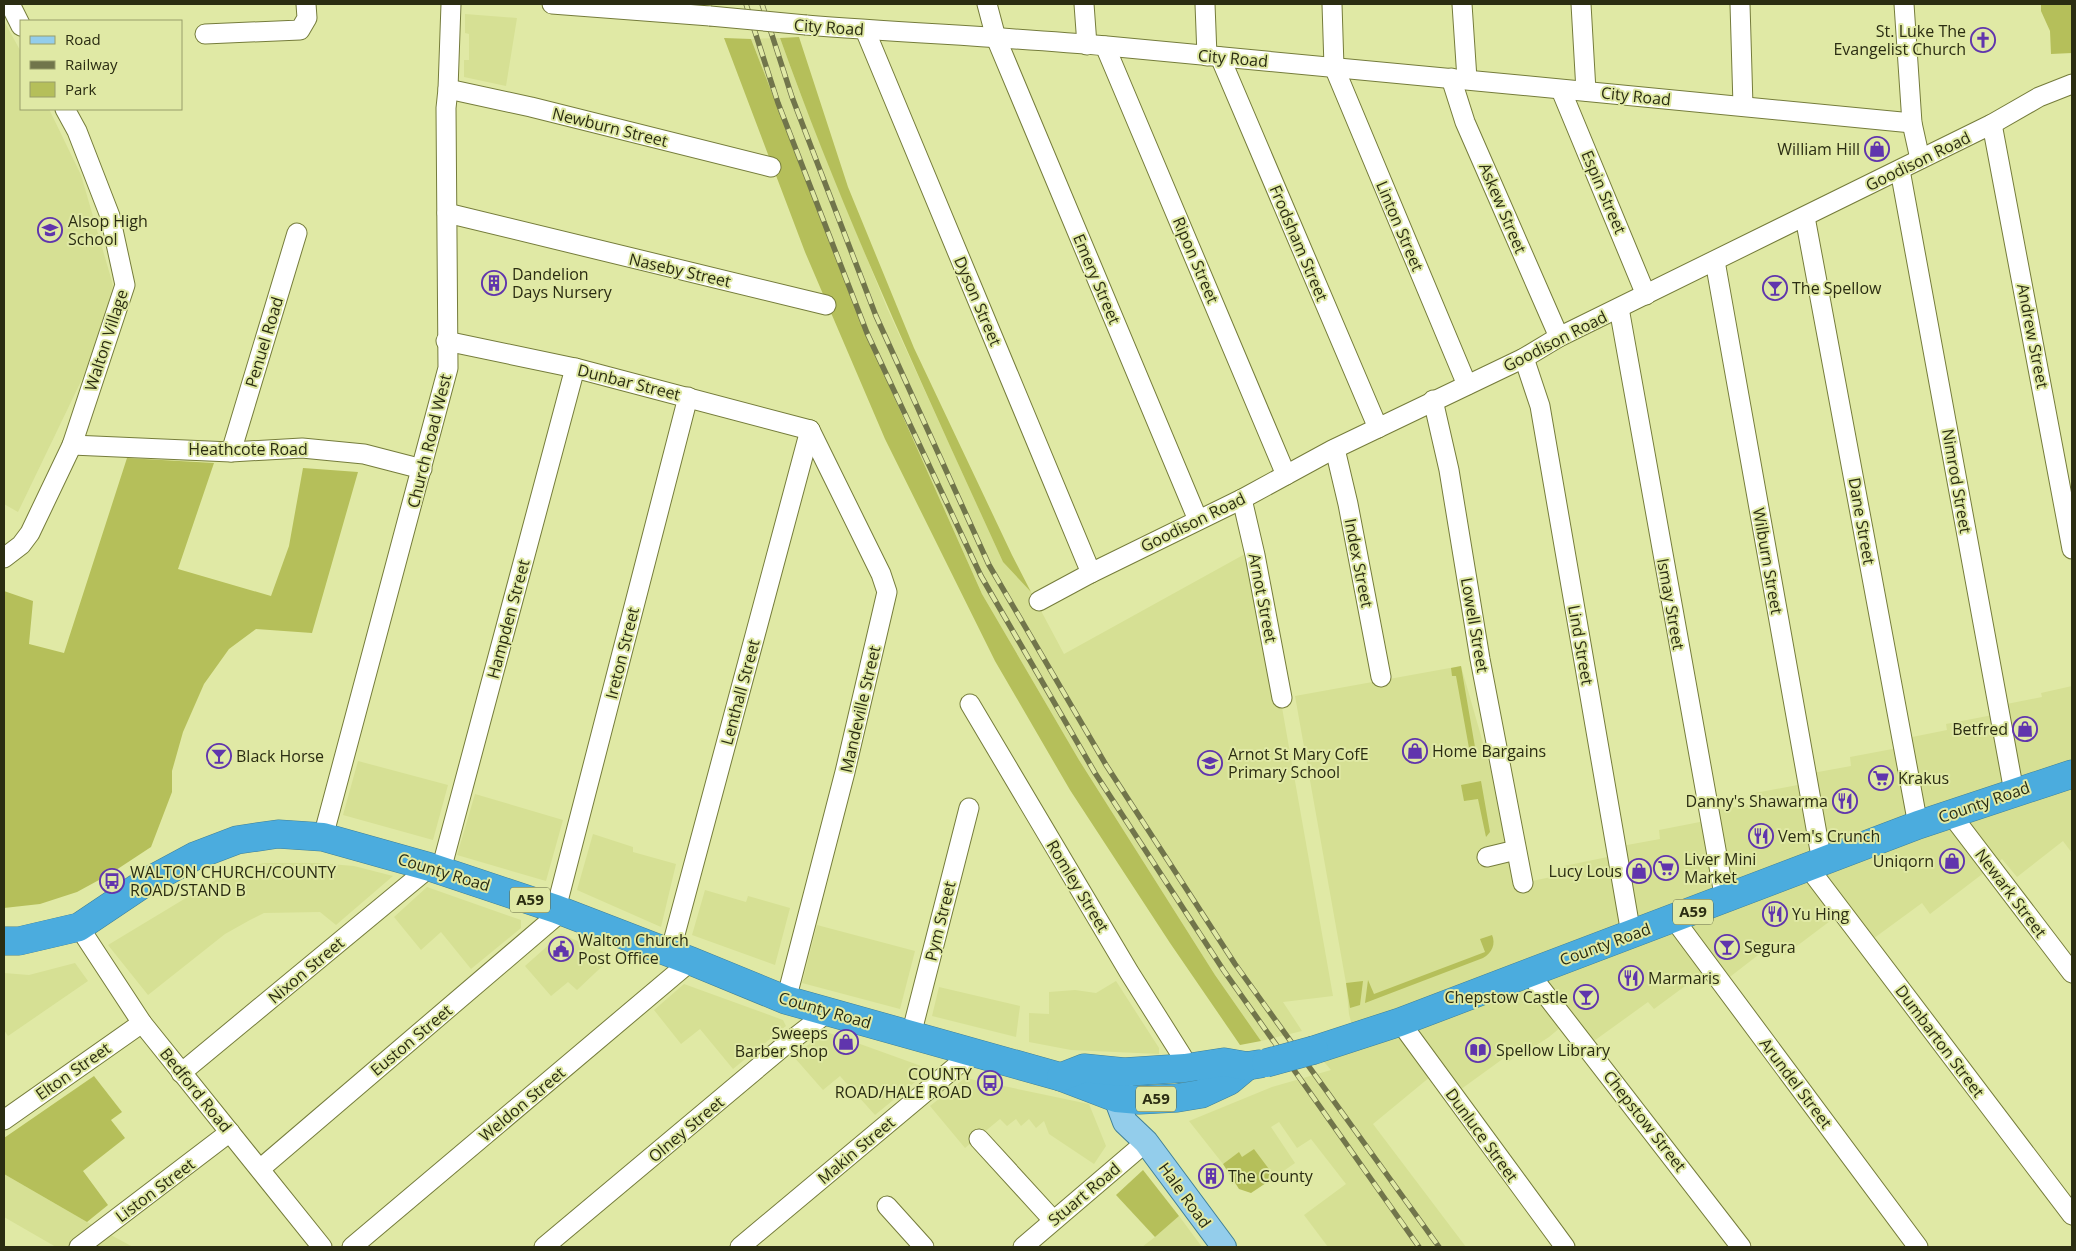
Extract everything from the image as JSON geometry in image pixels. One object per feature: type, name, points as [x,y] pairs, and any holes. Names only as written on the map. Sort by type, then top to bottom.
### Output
[{"type":"highway","name":"County Road","points":[[4,941],[19,941],[79,927],[143,884],[195,856],[237,840],[278,834],[323,837],[436,868],[559,910],[786,1000],[1061,1077],[1128,1099],[1177,1098],[1202,1094],[1257,1065],[1314,1050],[1400,1022],[1950,813],[2072,774]]},
{"type":"highway","name":"County Road","points":[[1061,1077],[1084,1068],[1124,1072],[1185,1068],[1224,1062],[1257,1065]]},
{"type":"main road","name":"Hale Road","points":[[1124,1072],[1128,1099],[1146,1142],[1224,1247]]},
{"type":"street","points":[[10,4],[20,24]]},
{"type":"street","points":[[206,34],[300,30],[307,18],[306,4]]},
{"type":"street","name":"Church Road West","points":[[323,837],[448,368],[446,341],[446,108],[451,4]]},
{"type":"street","name":"City Road","points":[[552,4],[865,30],[1105,46],[1459,78],[1561,90],[1912,123]]},
{"type":"street","name":"Emery Street","points":[[987,4],[996,38],[1198,520]]},
{"type":"street","points":[[1084,4],[1086,45]]},
{"type":"street","points":[[1205,4],[1214,56]]},
{"type":"street","points":[[1332,4],[1334,67]]},
{"type":"street","name":"Askew Street","points":[[1462,4],[1459,78],[1465,122],[1559,337]]},
{"type":"street","points":[[1581,4],[1586,91]]},
{"type":"street","points":[[1740,4],[1743,106]]},
{"type":"street","points":[[1904,4],[1912,123],[1920,159]]},
{"type":"street","name":"Dyson Street","points":[[865,30],[1091,573]]},
{"type":"street","name":"Ripon Street","points":[[1105,46],[1286,475]]},
{"type":"street","name":"Frodsham Street","points":[[1214,56],[1378,428]]},
{"type":"street","name":"Linton Street","points":[[1334,67],[1467,384]]},
{"type":"street","name":"Goodison Road","points":[[1039,601],[1091,573],[1242,499],[1335,449],[1433,400],[1524,358],[1559,337],[1805,218],[1992,124],[2039,97],[2072,84]]},
{"type":"street","name":"Newburn Street","points":[[448,89],[531,107],[771,167]]},
{"type":"street","name":"Espin Street","points":[[1561,90],[1646,295]]},
{"type":"street","name":"Walton Village","points":[[4,558],[21,545],[30,533],[72,445],[125,285],[110,216],[77,131],[65,110]]},
{"type":"street","name":"Andrew Street","points":[[1992,124],[2072,549]]},
{"type":"street","name":"Nimrod Street","points":[[1900,170],[2014,792]]},
{"type":"street","name":"Naseby Street","points":[[447,213],[826,305]]},
{"type":"street","name":"Dane Street","points":[[1805,218],[1918,825]]},
{"type":"street","name":"Penuel Road","points":[[231,452],[297,233]]},
{"type":"street","name":"Wilburn Street","points":[[1715,261],[1815,864]]},
{"type":"street","name":"Ismay Street","points":[[1619,308],[1725,900]]},
{"type":"street","name":"Dunbar Street","points":[[446,341],[575,368],[810,430]]},
{"type":"street","name":"Lind Street","points":[[1524,358],[1540,406],[1631,934]]},
{"type":"street","name":"Hampden Street","points":[[436,868],[575,368]]},
{"type":"street","name":"Ireton Street","points":[[559,910],[688,397]]},
{"type":"street","name":"Lowell Street","points":[[1433,400],[1449,470],[1480,659],[1522,883]]},
{"type":"street","name":"Lenthall Street","points":[[681,957],[810,430]]},
{"type":"street","name":"Mandeville Street","points":[[786,1000],[845,772],[887,592],[881,574],[810,430]]},
{"type":"street","name":"Heathcote Road","points":[[72,445],[231,452],[302,448],[364,454],[422,469]]},
{"type":"street","name":"Index Street","points":[[1335,449],[1348,504],[1381,677]]},
{"type":"street","name":"Arnot Street","points":[[1242,499],[1255,555],[1282,698]]},
{"type":"street","name":"Romley Street","points":[[970,704],[1129,972],[1182,1056],[1185,1068]]},
{"type":"street","name":"Pym Street","points":[[910,1035],[969,808]]},
{"type":"street","name":"Newark Street","points":[[1950,813],[2072,973]]},
{"type":"street","points":[[1487,857],[1516,850]]},
{"type":"street","name":"Dumbarton Street","points":[[1815,864],[2072,1215]]},
{"type":"street","name":"Nixon Street","points":[[181,1072],[436,868]]},
{"type":"street","name":"Euston Street","points":[[260,1169],[559,910]]},
{"type":"street","name":"Arundel Street","points":[[1674,919],[1918,1247]]},
{"type":"street","name":"Bedford Road","points":[[79,927],[142,1023],[322,1247]]},
{"type":"street","name":"Weldon Street","points":[[352,1247],[681,957]]},
{"type":"street","name":"Chepstow Street","points":[[1529,972],[1741,1247]]},
{"type":"street","name":"Olney Street","points":[[544,1247],[784,1046],[828,1012]]},
{"type":"street","name":"Dunluce Street","points":[[1400,1022],[1565,1247]]},
{"type":"street","name":"Elton Street","points":[[4,1120],[142,1023]]},
{"type":"street","name":"Makin Street","points":[[740,1247],[972,1053]]},
{"type":"street","name":"Liston Street","points":[[80,1247],[230,1132]]},
{"type":"street","points":[[979,1139],[1053,1220]]},
{"type":"street","name":"Stuart Road","points":[[1031,1244],[1053,1220],[1146,1142]]},
{"type":"street","points":[[887,1206],[924,1247]]},
{"type":"shaded area","points":[[465,14],[517,18],[506,86],[464,77],[464,60],[469,60],[469,34],[465,33]]},
{"type":"shaded area","name":"Alsop High School","points":[[4,21],[20,50],[20,110],[49,110],[81,175],[113,285],[96,350],[18,512],[4,504]]},
{"type":"shaded area","points":[[780,38],[887,308],[1003,562],[1031,592],[1064,654],[1254,549],[1333,996],[1283,1002],[1302,1031],[1261,1041],[1215,975],[1079,760],[982,594],[863,327],[751,39]]},
{"type":"shaded area","points":[[1461,666],[1523,883],[1565,874],[1564,866],[1617,855],[1616,847],[1660,839],[1659,830],[1710,820],[1709,812],[1756,803],[1755,793],[1808,783],[1807,774],[1851,766],[1850,757],[1903,747],[1902,739],[1947,730],[1946,724],[1998,714],[1997,706],[2042,697],[2041,693],[2072,686],[2072,853],[2063,841],[2017,877],[2002,859],[1930,914],[1922,903],[1866,944],[1842,912],[1785,955],[1775,942],[1722,983],[1711,969],[1654,1009],[1648,1002],[1587,1046],[1567,1022],[1549,1037],[1529,1050],[1527,1048],[1508,1062],[1504,1058],[1453,1095],[1436,1072],[1373,1124],[1466,1247],[1328,1247],[1304,1215],[1346,1184],[1311,1139],[1297,1148],[1279,1122],[1271,1127],[1295,1163],[1275,1177],[1254,1149],[1242,1158],[1238,1153],[1223,1164],[1189,1121],[1272,1087],[1331,1070],[1314,1050],[1355,1038],[1349,1014],[1346,983],[1295,696]]},
{"type":"shaded area","points":[[358,761],[448,785],[433,840],[343,815]]},
{"type":"shaded area","points":[[475,794],[563,820],[546,881],[457,855]]},
{"type":"shaded area","points":[[593,834],[633,847],[633,852],[676,864],[661,927],[577,890]]},
{"type":"shaded area","points":[[264,863],[318,863],[354,866],[393,876],[336,925],[320,912],[264,913],[225,934],[148,995],[108,945],[224,875],[244,867]]},
{"type":"shaded area","points":[[427,887],[521,920],[521,928],[471,969],[441,932],[421,950],[394,917]]},
{"type":"shaded area","points":[[705,890],[746,902],[748,896],[790,908],[775,965],[692,935]]},
{"type":"shaded area","points":[[817,925],[915,951],[900,1009],[802,983]]},
{"type":"shaded area","points":[[561,934],[613,956],[577,990],[568,982],[551,996],[525,966]]},
{"type":"shaded area","points":[[75,963],[88,981],[8,1036],[4,1030],[4,973],[29,975]]},
{"type":"shaded area","points":[[1116,981],[1159,1048],[1159,1054],[1071,1050],[1029,1042],[1029,1013],[1049,1014],[1049,992],[1075,990],[1096,993]]},
{"type":"shaded area","points":[[684,984],[783,1020],[786,1026],[733,1069],[700,1029],[681,1044],[654,1010]]},
{"type":"shaded area","points":[[939,987],[1020,1006],[1016,1037],[932,1016]]},
{"type":"shaded area","points":[[824,1031],[924,1067],[926,1073],[875,1115],[840,1076],[823,1090],[794,1057]]},
{"type":"shaded area","points":[[965,1078],[1089,1104],[1106,1146],[1094,1164],[1049,1134],[1044,1121],[1036,1128],[1029,1119],[1021,1126],[1016,1119],[1007,1126],[1000,1119],[965,1148],[930,1106]]},
{"type":"shaded area","points":[[4,1174],[133,1247],[56,1247],[4,1217]]},
{"type":"shaded area","points":[[1179,1216],[1202,1247],[1142,1247],[1155,1237]]},
{"type":"green space","points":[[2041,4],[2072,4],[2072,53],[2051,54],[2050,31],[2041,11]]},
{"type":"green space","points":[[799,37],[848,187],[914,348],[1031,592],[1003,562],[858,237],[780,38]]},
{"type":"green space","points":[[724,38],[751,39],[863,327],[982,594],[1079,760],[1215,975],[1261,1041],[1240,1045],[1170,943],[1070,790],[995,661],[885,439],[805,252]]},
{"type":"green space","points":[[127,458],[214,463],[178,569],[271,596],[289,546],[303,468],[358,472],[312,633],[256,629],[229,649],[204,684],[183,732],[172,771],[172,792],[151,847],[110,874],[77,892],[40,904],[4,908],[4,591],[33,601],[29,644],[64,653]]},
{"type":"green space","points":[[1461,666],[1475,747],[1469,748],[1456,676],[1452,676],[1451,668]]},
{"type":"green space","points":[[1481,781],[1490,832],[1486,837],[1478,799],[1464,801],[1461,785]]},
{"type":"green space","points":[[1492,935],[1494,942],[1492,948],[1489,954],[1483,958],[1365,1003],[1368,980],[1374,994],[1485,952],[1480,939]]},
{"type":"green space","points":[[1363,981],[1360,1005],[1350,1008],[1346,983]]},
{"type":"green space","points":[[94,1076],[122,1112],[111,1120],[125,1138],[83,1171],[108,1205],[87,1222],[4,1174],[4,1138]]},
{"type":"green space","points":[[1254,1149],[1275,1177],[1251,1193],[1239,1189],[1223,1164],[1239,1152],[1242,1157]]},
{"type":"green space","points":[[1143,1170],[1179,1216],[1155,1237],[1116,1195]]},
{"type":"railway","points":[[746,4],[778,103],[867,333],[981,576],[1095,773],[1224,971],[1419,1247]]},
{"type":"railway","points":[[762,4],[792,97],[876,316],[989,565],[1106,765],[1235,964],[1439,1247]]},
{"type":"place","name":"St. Luke The Evangelist Church","points":[[1983,40]]},
{"type":"place","name":"William Hill","points":[[1877,149]]},
{"type":"place","name":"Alsop High School","points":[[50,230]]},
{"type":"place","name":"Dandelion Days Nursery","points":[[494,283]]},
{"type":"place","name":"The Spellow","points":[[1775,288]]},
{"type":"place","name":"Betfred","points":[[2025,729]]},
{"type":"place","name":"Home Bargains","points":[[1415,751]]},
{"type":"place","name":"Black Horse","points":[[219,756]]},
{"type":"place","name":"Arnot St Mary CofE Primary School","points":[[1210,763]]},
{"type":"place","name":"Krakus","points":[[1881,778]]},
{"type":"place","name":"Danny's Shawarma","points":[[1845,801]]},
{"type":"place","name":"Vem's Crunch","points":[[1761,836]]},
{"type":"place","name":"Uniqorn","points":[[1952,861]]},
{"type":"place","name":"Liver Mini Market","points":[[1666,868]]},
{"type":"place","name":"Lucy Lous","points":[[1639,871]]},
{"type":"place","name":"WALTON CHURCH/COUNTY ROAD/STAND B","points":[[112,881]]},
{"type":"place","name":"Yu Hing","points":[[1775,914]]},
{"type":"place","name":"Segura","points":[[1727,947]]},
{"type":"place","name":"Walton Church Post Office","points":[[561,949]]},
{"type":"place","name":"Marmaris","points":[[1631,978]]},
{"type":"place","name":"Chepstow Castle","points":[[1586,997]]},
{"type":"place","name":"Sweeps Barber Shop","points":[[846,1042]]},
{"type":"place","name":"Spellow Library","points":[[1478,1050]]},
{"type":"place","name":"COUNTY ROAD/HALE ROAD","points":[[990,1083]]},
{"type":"place","name":"The County","points":[[1211,1176]]}]
